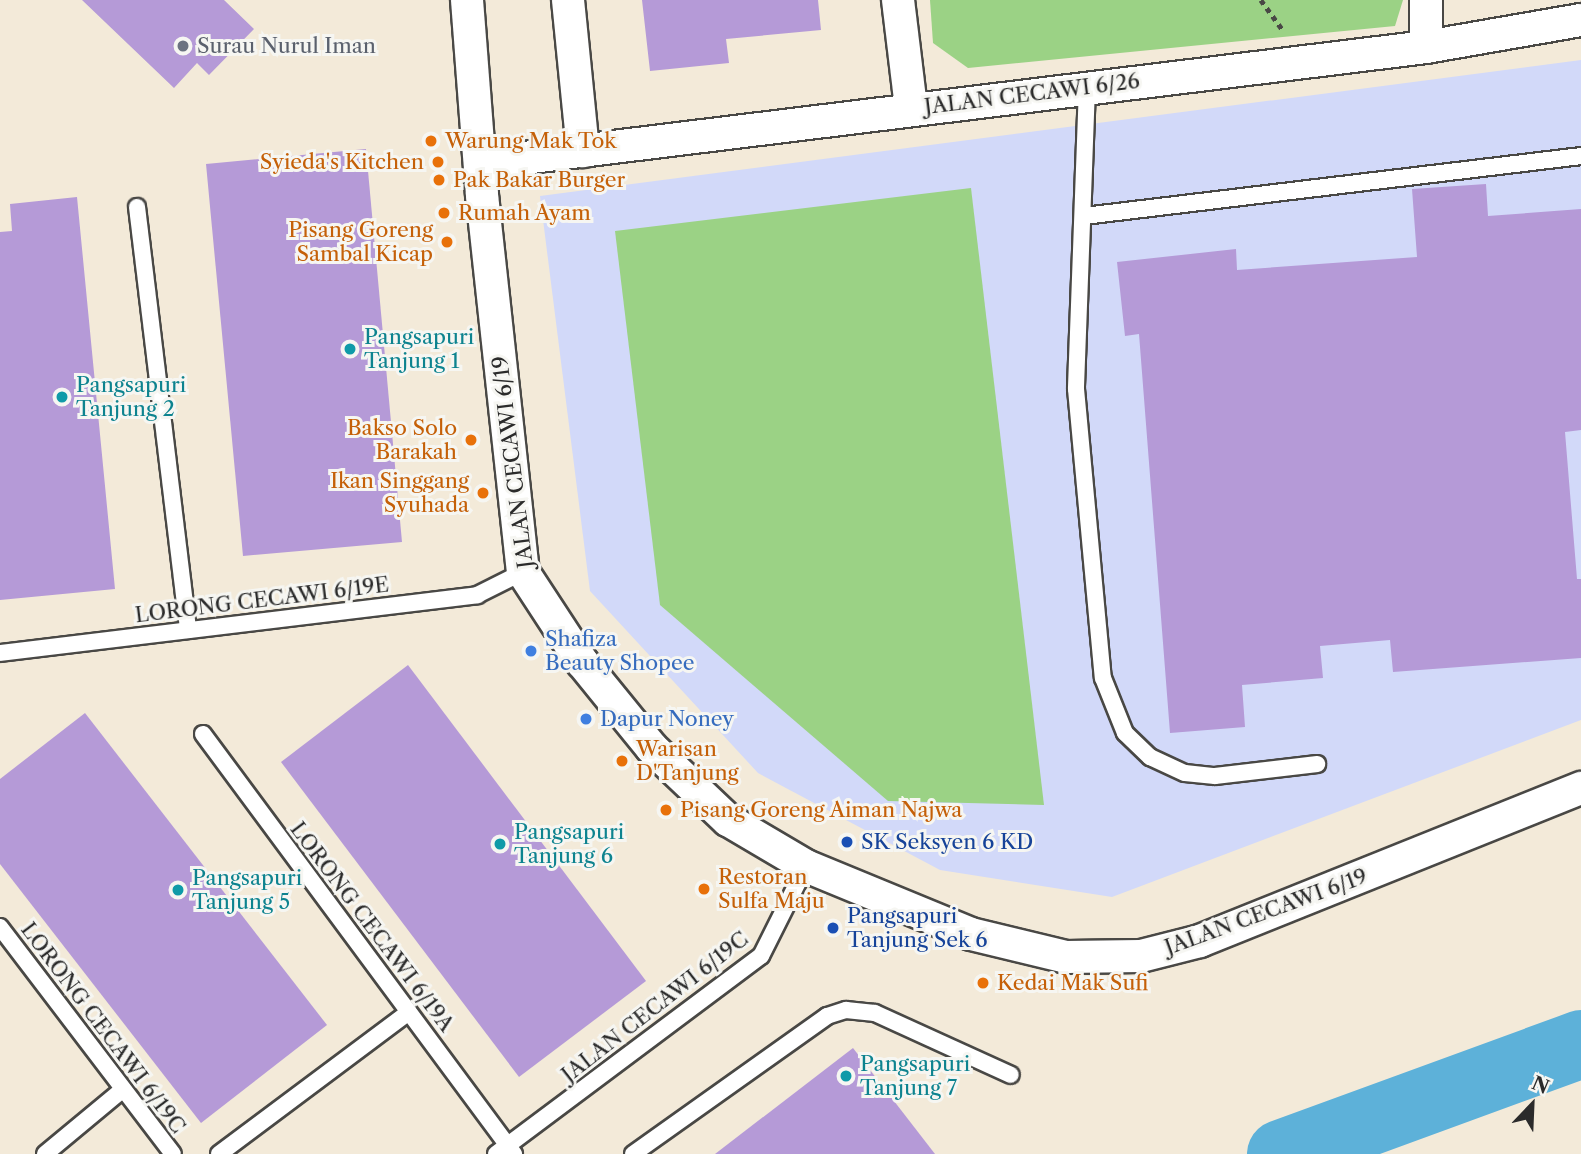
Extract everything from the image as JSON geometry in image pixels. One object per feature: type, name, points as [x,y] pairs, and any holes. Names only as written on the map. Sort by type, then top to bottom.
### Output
[{"type":"street","name":"JALAN CECAWI 6/19","points":[[467,0],[483,163],[482,195],[523,572],[582,662],[652,748],[728,820],[806,866],[971,934],[1066,957],[1140,956],[1200,941],[1581,788]]},
{"type":"street","points":[[568,0],[583,151]]},
{"type":"street","points":[[898,0],[911,108]]},
{"type":"street","points":[[1426,0],[1426,47]]},
{"type":"street","name":"JALAN CECAWI 6/26","points":[[483,163],[911,108],[1426,47],[1581,20]]},
{"type":"lane","points":[[1087,88],[1076,389],[1103,678],[1125,733],[1150,757],[1185,773],[1215,776],[1317,764]]},
{"type":"lane","points":[[1084,216],[1581,156]]},
{"type":"lane","points":[[137,207],[188,630]]},
{"type":"lane","name":"LORONG CECAWI 6/19E","points":[[0,653],[477,595],[523,572]]},
{"type":"lane","name":"LORONG CECAWI 6/19A","points":[[203,734],[409,1012],[506,1151]]},
{"type":"lane","name":"JALAN CECAWI 6/19C","points":[[506,1151],[761,956],[806,866]]},
{"type":"lane","name":"LORONG CECAWI 6/19C","points":[[0,927],[173,1154]]},
{"type":"lane","points":[[633,1154],[827,1016],[846,1010],[875,1013],[1011,1074]]},
{"type":"lane","points":[[219,1154],[409,1012]]},
{"type":"lane","points":[[45,1154],[122,1090]]},
{"type":"shaded area","points":[[1581,60],[1581,720],[1112,897],[940,870],[758,773],[590,591],[540,196]]},
{"type":"green space","points":[[930,0],[1403,0],[1395,26],[968,68],[933,43]]},
{"type":"green space","points":[[971,188],[1044,805],[888,801],[660,605],[615,231]]},
{"type":"building","name":"Surau Nurul Iman","points":[[82,0],[224,0],[254,29],[209,75],[197,63],[174,88]]},
{"type":"building","points":[[642,0],[818,0],[821,30],[726,39],[729,63],[650,71]]},
{"type":"building","points":[[366,149],[402,542],[243,556],[206,164]]},
{"type":"building","points":[[1486,184],[1488,216],[1581,209],[1581,430],[1565,432],[1577,579],[1581,579],[1581,658],[1393,672],[1390,640],[1320,646],[1323,678],[1242,685],[1245,727],[1170,733],[1139,334],[1125,336],[1117,262],[1236,249],[1237,270],[1417,257],[1412,189]]},
{"type":"building","name":"Pangsapuri Tanjung 2","points":[[77,197],[115,589],[0,600],[0,232],[12,231],[10,204]]},
{"type":"building","points":[[408,665],[646,981],[519,1077],[281,762]]},
{"type":"building","points":[[85,713],[327,1025],[201,1123],[0,864],[0,779]]},
{"type":"building","name":"Pangsapuri Tanjung 7","points":[[853,1048],[935,1154],[715,1154]]},
{"type":"waterway","points":[[1281,1154],[1581,1044]]},
{"type":"place","name":"Surau Nurul Iman","points":[[183,46]]},
{"type":"place","name":"Warung Mak Tok","points":[[431,141]]},
{"type":"place","name":"Syieda's Kitchen","points":[[438,162]]},
{"type":"place","name":"Pak Bakar Burger","points":[[439,180]]},
{"type":"place","name":"Rumah Ayam","points":[[444,213]]},
{"type":"place","name":"Pisang Goreng Sambal Kicap","points":[[447,242]]},
{"type":"place","name":"Pangsapuri Tanjung 1","points":[[350,349]]},
{"type":"place","name":"Pangsapuri Tanjung 2","points":[[62,397]]},
{"type":"place","name":"Bakso Solo Barakah","points":[[471,440]]},
{"type":"place","name":"Ikan Singgang Syuhada","points":[[483,493]]},
{"type":"place","name":"Shafiza Beauty Shopee","points":[[531,651]]},
{"type":"place","name":"Dapur Noney","points":[[586,719]]},
{"type":"place","name":"Warisan D'Tanjung","points":[[622,761]]},
{"type":"place","name":"Pisang Goreng Aiman Najwa","points":[[666,810]]},
{"type":"place","name":"SK Seksyen 6 KD","points":[[847,842]]},
{"type":"place","name":"Pangsapuri Tanjung 6","points":[[500,844]]},
{"type":"place","name":"Restoran Sulfa Maju","points":[[704,889]]},
{"type":"place","name":"Pangsapuri Tanjung 5","points":[[178,890]]},
{"type":"place","name":"Pangsapuri Tanjung Sek 6","points":[[833,928]]},
{"type":"place","name":"Kedai Mak Sufi","points":[[983,983]]},
{"type":"place","name":"Pangsapuri Tanjung 7","points":[[846,1076]]}]
